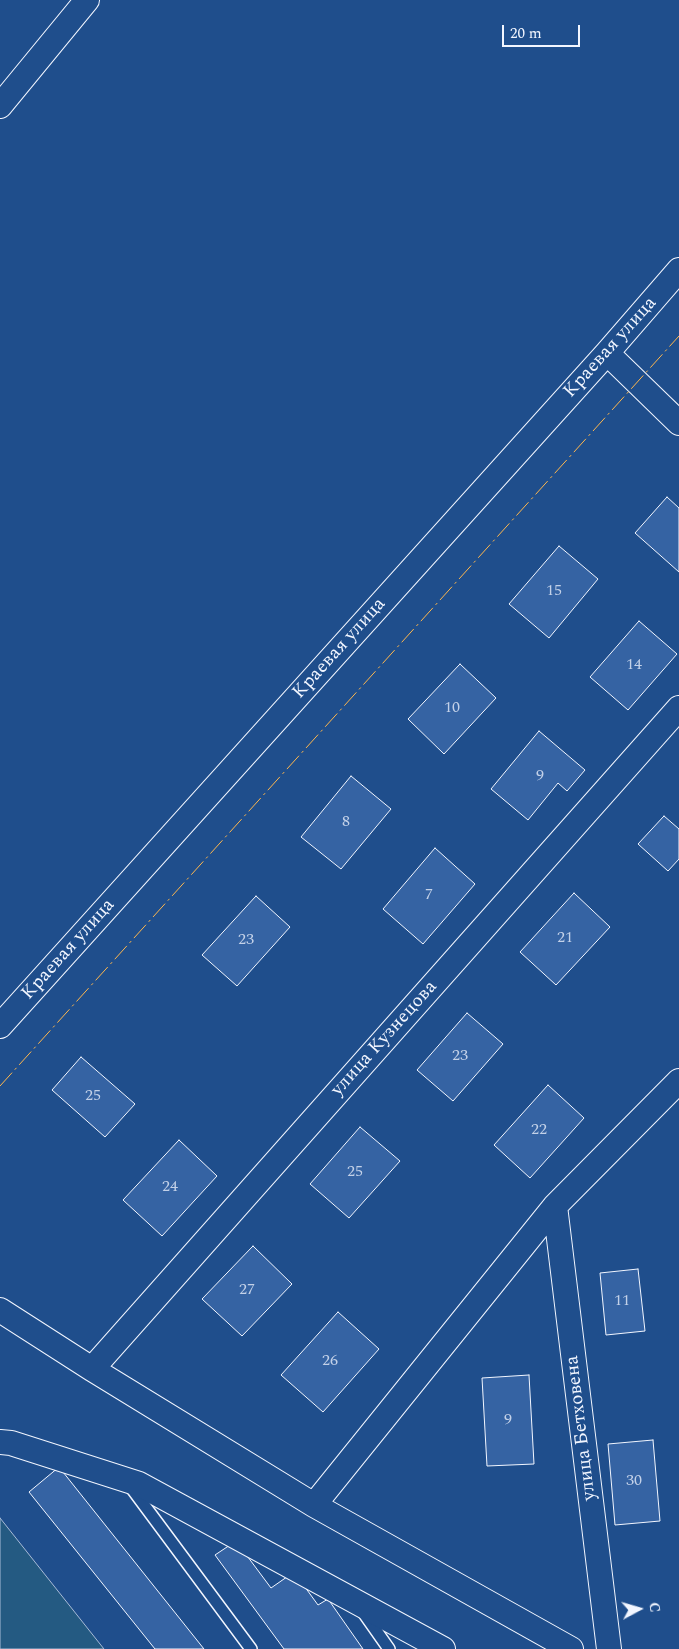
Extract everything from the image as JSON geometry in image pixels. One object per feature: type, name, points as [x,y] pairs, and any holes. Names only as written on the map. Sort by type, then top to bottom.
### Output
[{"type":"street","points":[[0,106],[87,0]]},
{"type":"street","name":"Краевая улица","points":[[0,1026],[607,353],[679,270]]},
{"type":"street","points":[[607,353],[679,423]]},
{"type":"street","name":"улица Кузнецова","points":[[92,1369],[679,708]]},
{"type":"street","points":[[314,1505],[554,1206],[679,1081]]},
{"type":"street","name":"улица Бетховена","points":[[554,1206],[609,1649]]},
{"type":"street","points":[[0,1310],[92,1369],[314,1505],[571,1649]]},
{"type":"street","points":[[0,1442],[11,1442],[139,1484],[443,1649]]},
{"type":"lane","points":[[125,1479],[252,1649]]},
{"type":"lane","points":[[356,1602],[390,1649]]},
{"type":"shaded area","points":[[0,1518],[104,1649],[0,1649]]},
{"type":"building","points":[[667,497],[679,508],[679,572],[635,533]]},
{"type":"building","points":[[559,546],[598,579],[549,638],[509,604]]},
{"type":"building","points":[[639,621],[677,654],[628,710],[590,677]]},
{"type":"building","points":[[460,664],[496,698],[444,754],[408,719]]},
{"type":"building","points":[[539,731],[585,770],[567,791],[558,783],[528,820],[491,789]]},
{"type":"building","points":[[351,776],[391,809],[341,869],[301,837]]},
{"type":"building","points":[[664,816],[679,829],[679,859],[668,871],[638,844]]},
{"type":"building","points":[[435,848],[475,884],[423,944],[383,909]]},
{"type":"building","points":[[574,893],[610,927],[556,985],[520,952]]},
{"type":"building","points":[[256,896],[290,927],[237,986],[202,955]]},
{"type":"building","points":[[467,1013],[503,1044],[453,1101],[417,1070]]},
{"type":"building","points":[[81,1057],[135,1104],[105,1137],[52,1090]]},
{"type":"building","points":[[548,1085],[584,1118],[530,1178],[494,1145]]},
{"type":"building","points":[[360,1127],[400,1161],[349,1218],[310,1184]]},
{"type":"building","points":[[179,1140],[217,1176],[162,1236],[123,1200]]},
{"type":"building","points":[[253,1246],[292,1284],[242,1336],[202,1299]]},
{"type":"building","points":[[638,1269],[645,1331],[606,1335],[600,1273]]},
{"type":"building","points":[[338,1312],[379,1349],[323,1412],[281,1375]]},
{"type":"building","points":[[529,1375],[534,1464],[487,1466],[482,1378]]},
{"type":"building","points":[[653,1440],[660,1521],[615,1525],[608,1444]]},
{"type":"building","points":[[59,1467],[204,1649],[155,1649],[29,1492]]},
{"type":"building","points":[[236,1541],[271,1588],[294,1572],[318,1605],[328,1599],[363,1649],[284,1649],[215,1555]]},
{"type":"power","points":[[0,1086],[679,336]]}]
